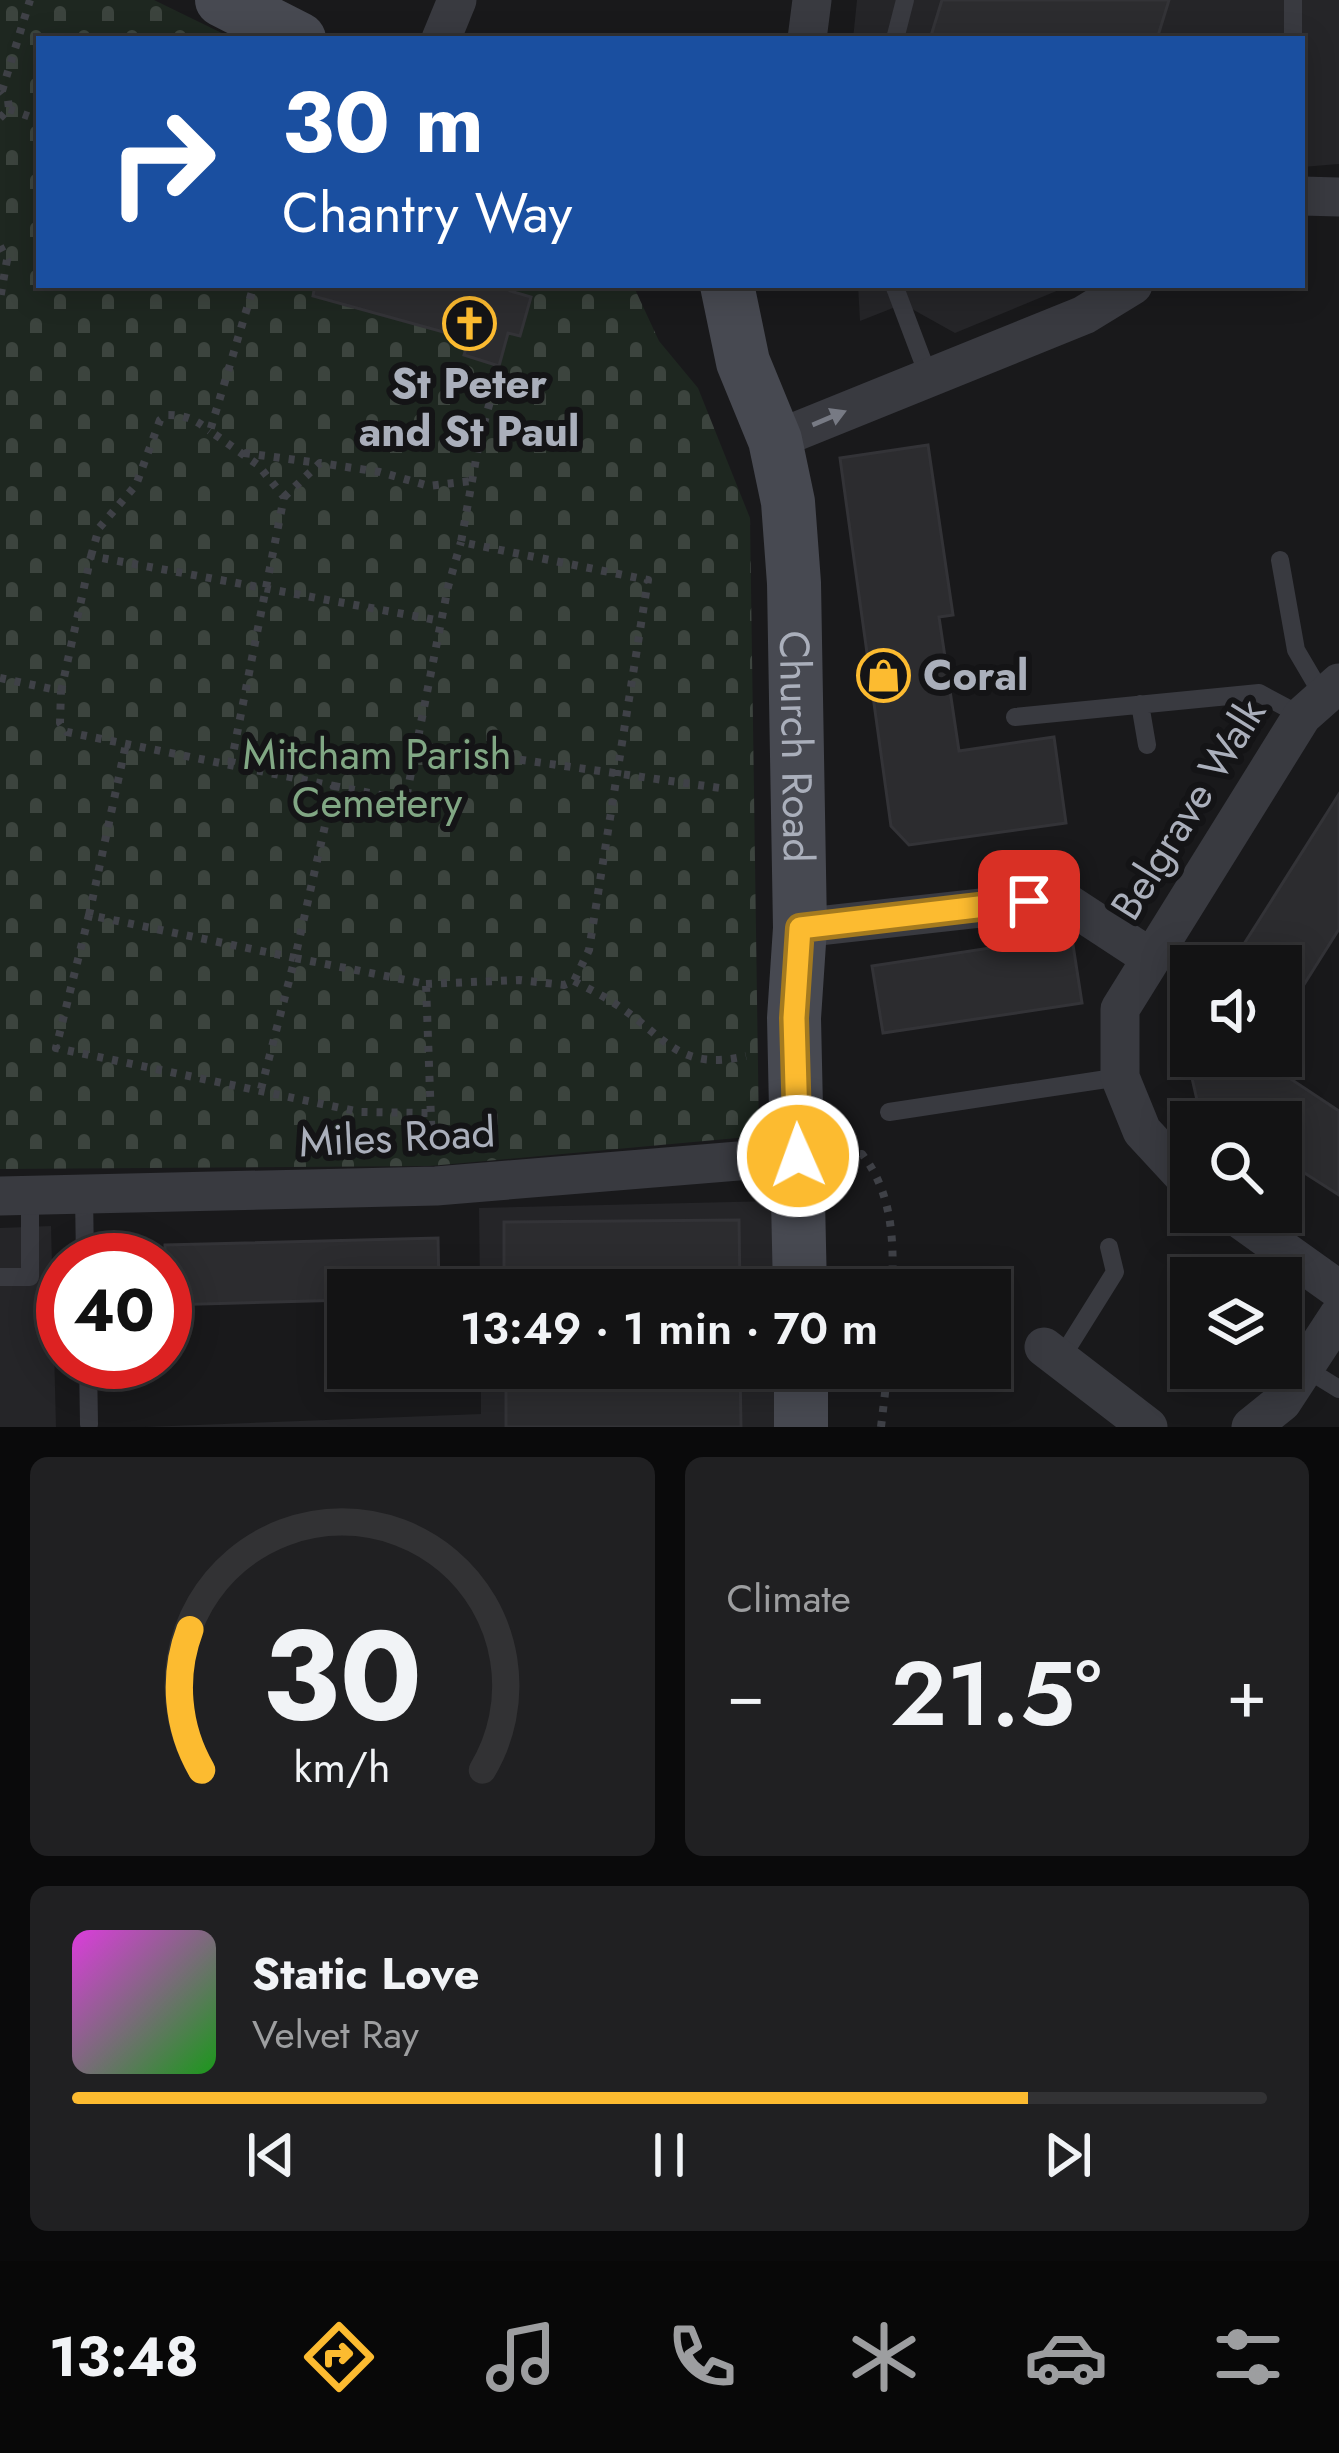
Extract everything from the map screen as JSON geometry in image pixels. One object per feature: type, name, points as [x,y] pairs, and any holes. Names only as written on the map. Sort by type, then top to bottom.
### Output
[{"type":"street","points":[[222,0],[293,36]]},
{"type":"street","points":[[442,36],[457,0]]},
{"type":"street","points":[[807,36],[812,0]]},
{"type":"street","points":[[1305,196],[1339,197]]},
{"type":"street","name":"Church Road","points":[[728,288],[743,362],[776,440],[788,502],[794,583],[800,928],[794,1018],[823,1154],[804,1269]]},
{"type":"street","points":[[776,440],[1084,315],[1128,288]]},
{"type":"street","name":"Belgrave Walk","points":[[1170,1161],[1142,1131],[1120,1077],[1120,1010],[1321,698]]},
{"type":"street","points":[[800,928],[1060,899],[1151,958]]},
{"type":"street","name":"Miles Road","points":[[15,1196],[436,1186],[823,1154]]},
{"type":"street","points":[[1259,1233],[1339,1290]]},
{"type":"street","points":[[1251,1427],[1282,1402],[1339,1315]]},
{"type":"street","points":[[1052,1354],[1148,1427]]},
{"type":"street","points":[[801,1389],[801,1427]]},
{"type":"lane","points":[[896,36],[905,0]]},
{"type":"lane","points":[[1293,0],[1293,36]]},
{"type":"lane","points":[[895,288],[928,375]]},
{"type":"lane","points":[[1280,560],[1296,650],[1321,698]]},
{"type":"lane","points":[[1016,717],[1259,693],[1321,698]]},
{"type":"lane","points":[[1140,704],[1147,746]]},
{"type":"lane","points":[[890,1112],[1120,1077]]},
{"type":"lane","points":[[84,1195],[85,1233]]},
{"type":"lane","points":[[0,1277],[30,1277],[15,1196]]},
{"type":"lane","points":[[1052,1354],[1115,1272],[1109,1247]]},
{"type":"lane","points":[[1305,1368],[1339,1389]]},
{"type":"lane","points":[[88,1389],[89,1424]]},
{"type":"path","points":[[30,0],[1,91],[9,109],[36,119]]},
{"type":"path","points":[[0,118],[9,109]]},
{"type":"path","points":[[0,246],[8,260],[0,299]]},
{"type":"path","points":[[210,431],[253,288]]},
{"type":"path","points":[[284,496],[244,454],[195,419],[167,415],[160,421],[136,485],[99,527],[61,692],[60,723],[68,732],[401,799],[407,793],[497,377]]},
{"type":"path","points":[[244,454],[380,472],[429,486],[471,481]]},
{"type":"path","points":[[231,764],[284,496],[320,463]]},
{"type":"path","points":[[89,915],[426,983],[519,980],[564,985],[574,981],[589,950],[648,580],[460,542]]},
{"type":"path","points":[[91,556],[441,621]]},
{"type":"path","points":[[0,678],[61,692]]},
{"type":"path","points":[[126,744],[56,1048],[360,1112],[430,1113]]},
{"type":"path","points":[[416,746],[720,788]]},
{"type":"path","points":[[261,1089],[334,786]]},
{"type":"path","points":[[574,981],[620,1006],[672,1051],[731,1060],[753,1054]]},
{"type":"path","points":[[426,983],[436,1186]]},
{"type":"path","points":[[823,1154],[862,1154],[879,1177],[891,1221],[892,1269]]},
{"type":"path","points":[[881,1427],[886,1389]]},
{"type":"shaded area","points":[[857,0],[1339,0],[1339,164],[1305,167],[1305,36],[853,36]]},
{"type":"shaded area","points":[[858,288],[1064,288],[955,333],[903,304],[860,321]]},
{"type":"shaded area","points":[[774,1201],[775,1269],[480,1269],[479,1208]]},
{"type":"shaded area","points":[[51,1226],[51,1233],[36,1233],[36,1389],[55,1389],[56,1427],[0,1427],[0,1228]]},
{"type":"shaded area","points":[[481,1389],[777,1389],[778,1427],[145,1427],[481,1414]]},
{"type":"green space","name":"Mitcham Parish Cemetery","points":[[0,0],[154,0],[228,36],[36,36],[36,288],[634,288],[659,341],[698,388],[750,518],[759,1136],[430,1166],[0,1169]]},
{"type":"building","points":[[942,0],[1169,0],[1158,36],[931,36]]},
{"type":"building","name":"St Peter and St Paul","points":[[314,288],[510,288],[531,297],[520,336],[508,333],[499,366],[464,355],[469,339],[313,296]]},
{"type":"building","points":[[928,445],[953,615],[939,617],[959,751],[1054,737],[1066,823],[909,845],[891,826],[840,458]]},
{"type":"building","points":[[1339,794],[1339,929],[1302,988],[1302,945],[1243,945]]},
{"type":"building","points":[[1056,929],[1059,947],[1073,945],[1082,1003],[883,1033],[872,966],[1023,943],[1022,934]]},
{"type":"building","points":[[1192,1077],[1288,1077],[1339,1111],[1339,1195],[1302,1171],[1302,1101],[1197,1101]]},
{"type":"building","points":[[739,1220],[740,1269],[504,1269],[504,1222]]},
{"type":"building","points":[[438,1238],[439,1269],[327,1269],[327,1301],[192,1304],[192,1244]]},
{"type":"building","points":[[506,1389],[740,1389],[741,1427],[506,1427]]},
{"type":"place","name":"St Peter and St Paul","points":[[469,324]]},
{"type":"place","name":"Coral","points":[[884,675]]},
{"type":"route","points":[[798,1156],[794,1018],[800,928],[1029,901]]}]
